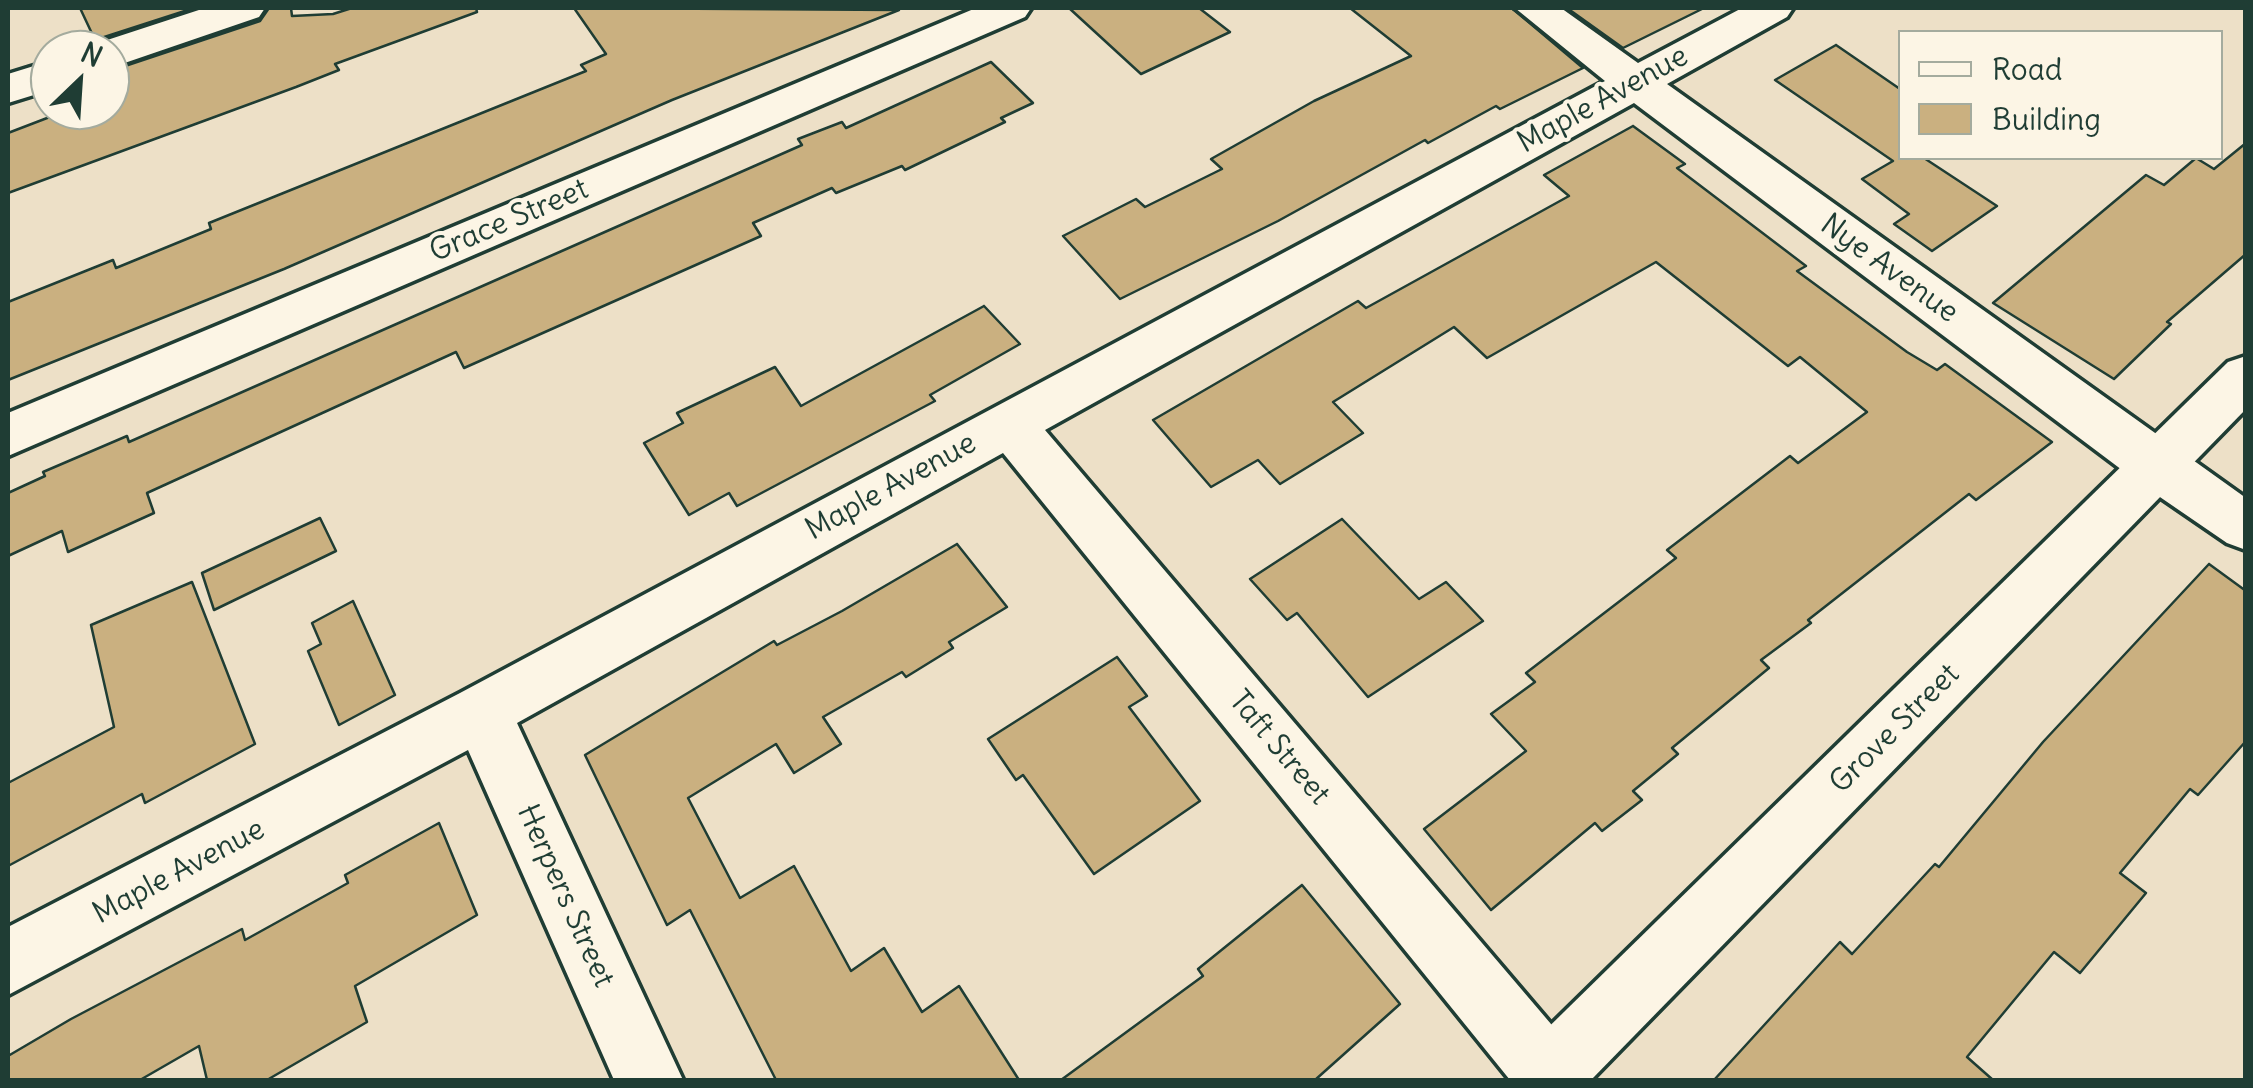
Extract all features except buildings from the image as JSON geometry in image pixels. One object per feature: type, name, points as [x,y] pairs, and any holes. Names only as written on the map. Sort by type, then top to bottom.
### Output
[{"type":"street","points":[[130,47],[245,8]]},
{"type":"street","name":"Grace Street","points":[[8,435],[1011,8]]},
{"type":"street","name":"Nye Avenue","points":[[1535,8],[2157,467],[2246,527]]},
{"type":"street","name":"Maple Avenue","points":[[8,962],[481,712],[1773,8]]},
{"type":"street","name":"Grove Street","points":[[1546,1078],[2246,376]]},
{"type":"street","name":"Taft Street","points":[[1008,422],[1546,1078]]},
{"type":"street","name":"Herpers Street","points":[[481,712],[649,1080]]}]
